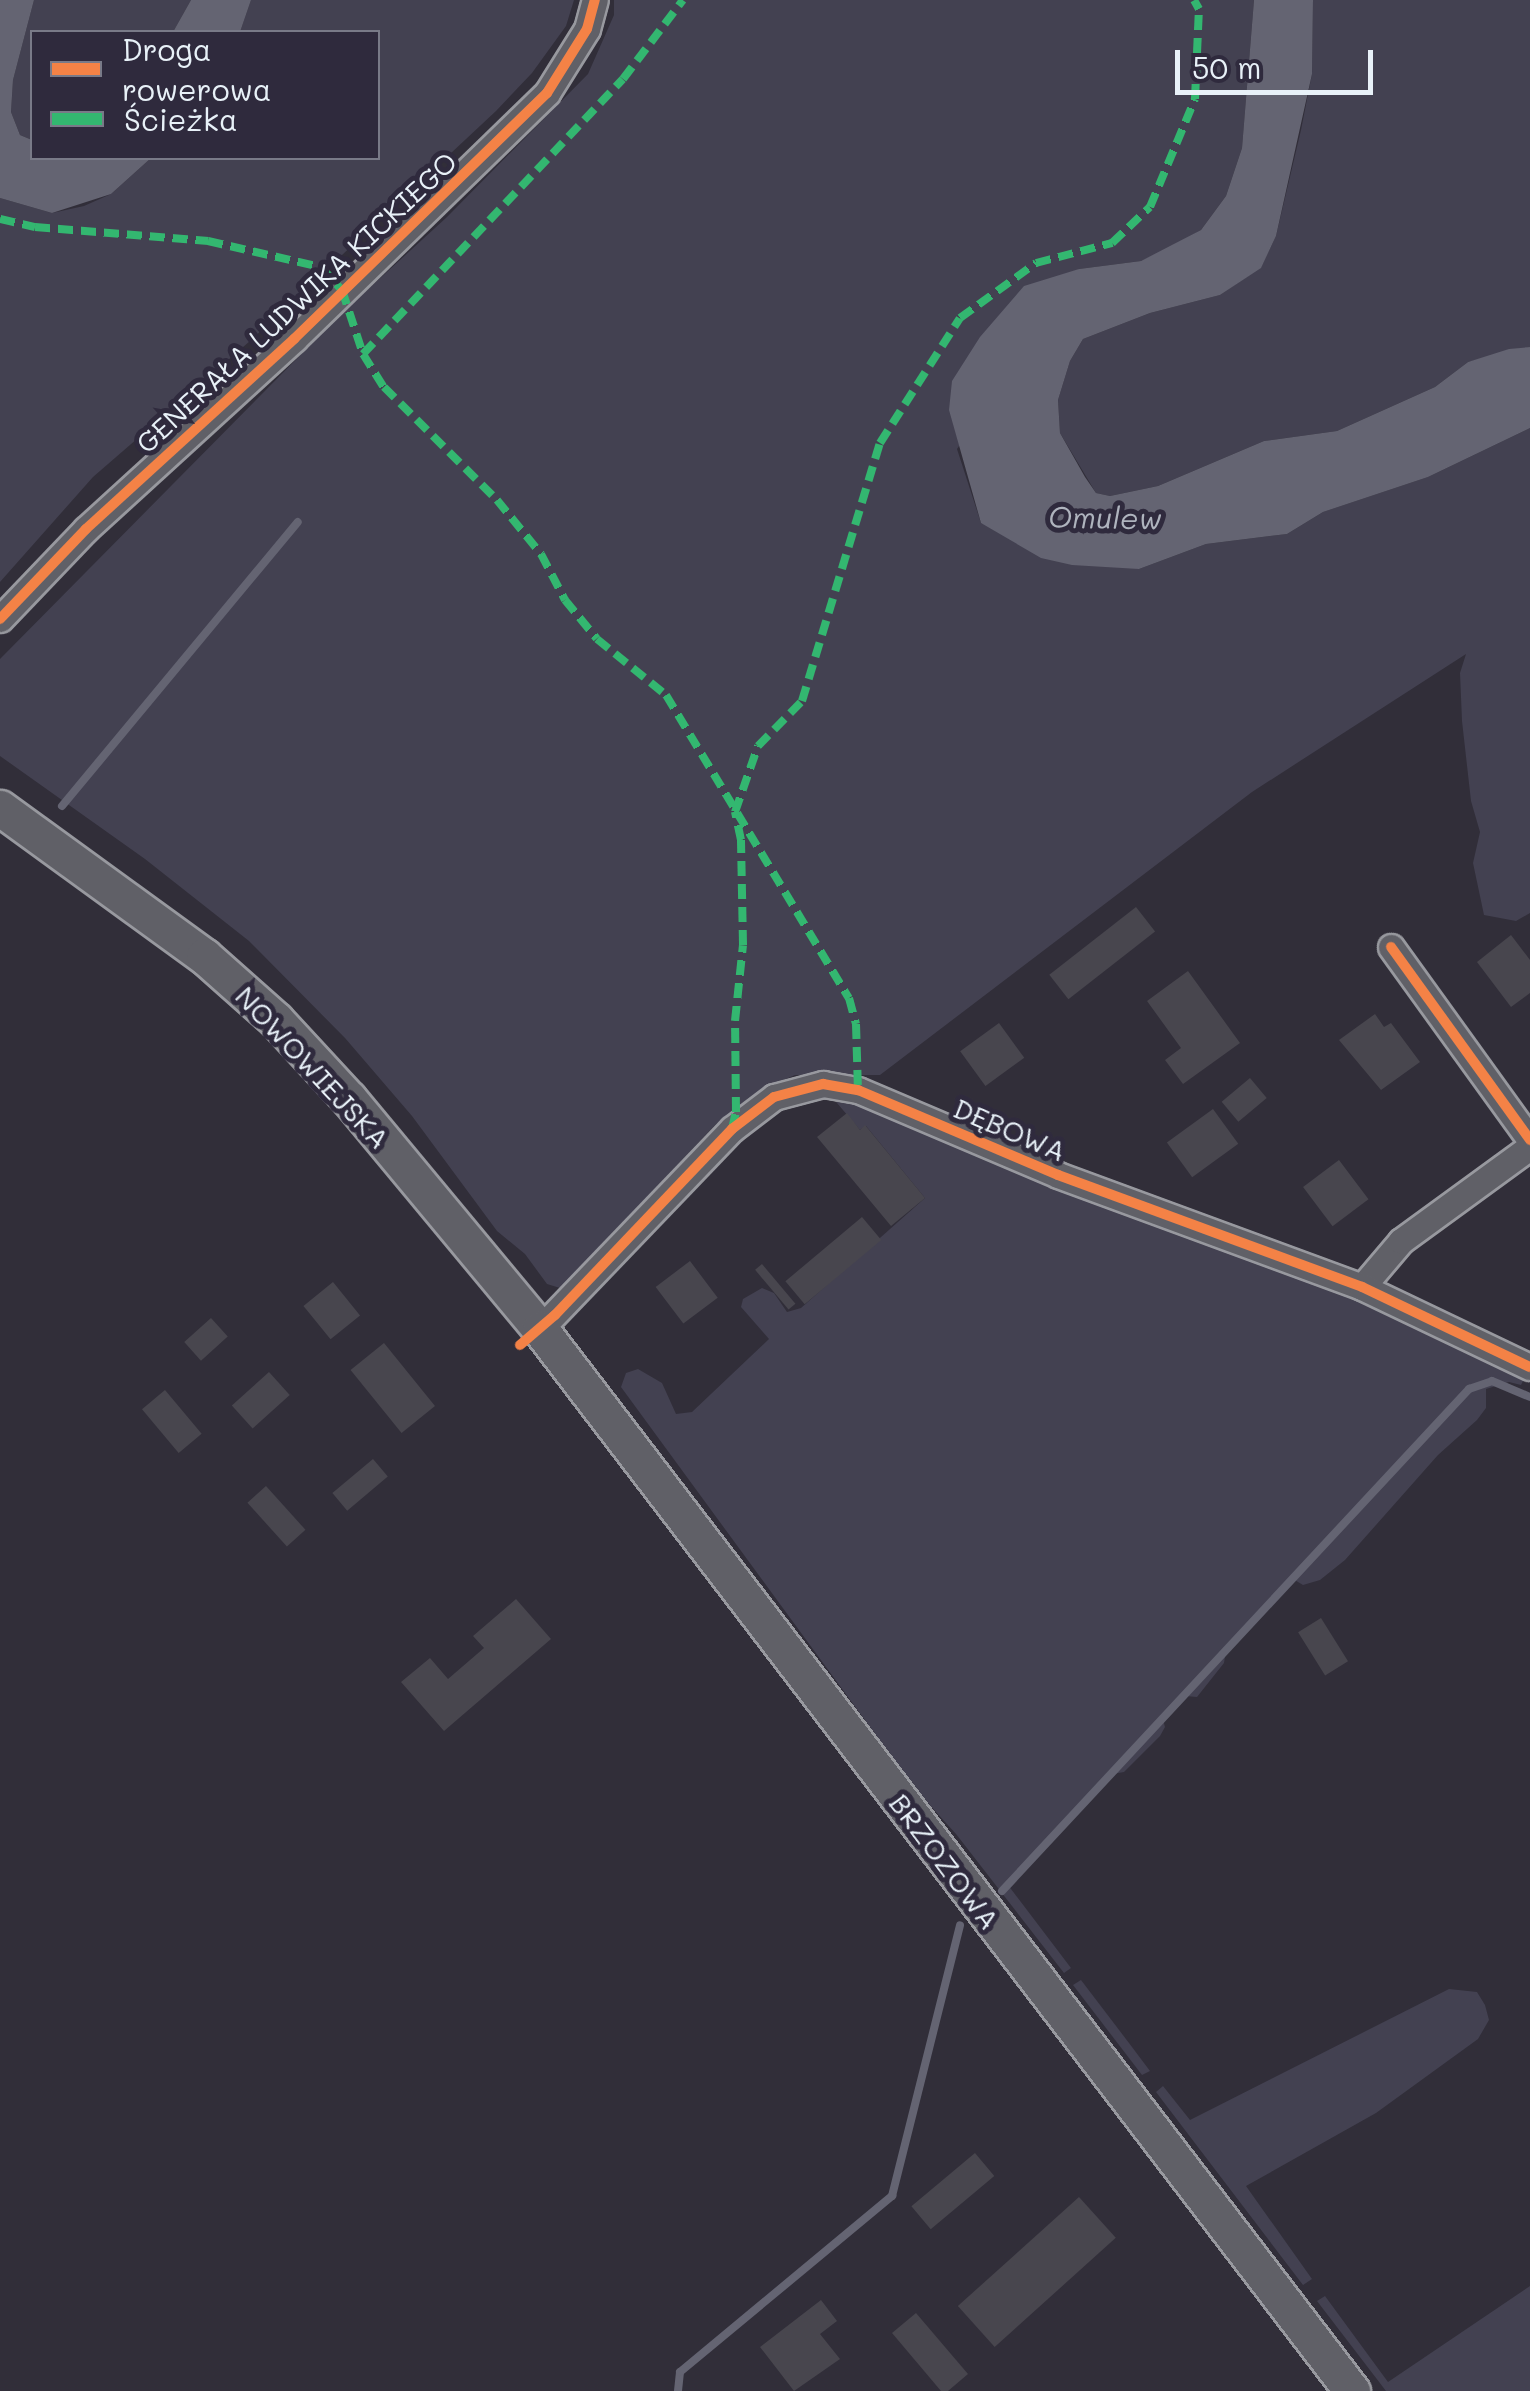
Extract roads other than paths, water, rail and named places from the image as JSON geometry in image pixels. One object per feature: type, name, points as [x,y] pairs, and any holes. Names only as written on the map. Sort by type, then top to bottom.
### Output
[{"type":"main road","name":"NOWOWIEJSKA","points":[[0,808],[204,956],[276,1020],[350,1098],[540,1330]]},
{"type":"main road","name":"BRZOZOWA","points":[[540,1330],[1352,2391]]},
{"type":"street","name":"GENERAŁA LUDWIKA KICKIEGO","points":[[0,619],[86,529],[294,339],[547,94],[587,29],[595,0]]},
{"type":"street","points":[[1362,1287],[1400,1241],[1530,1143],[1391,947]]},
{"type":"street","name":"DĘBOWA","points":[[540,1330],[732,1129],[774,1097],[823,1084],[858,1090],[1058,1175],[1362,1287],[1530,1366]]},
{"type":"water","points":[[0,0],[34,0],[13,80],[11,112],[20,135],[30,139],[30,160],[149,160],[111,194],[52,213],[0,198]]},
{"type":"water","points":[[191,0],[251,0],[241,30],[174,30]]},
{"type":"water","name":"Omulew","points":[[1254,0],[1313,0],[1312,74],[1276,236],[1261,268],[1220,295],[1150,313],[1083,339],[1070,361],[1058,400],[1060,433],[1085,477],[1096,493],[1110,496],[1158,486],[1264,441],[1337,431],[1435,387],[1468,362],[1530,347],[1530,428],[1428,477],[1323,512],[1287,534],[1206,544],[1139,569],[1072,565],[1041,558],[981,523],[949,410],[952,381],[980,337],[1024,286],[1079,269],[1141,261],[1201,230],[1226,196],[1242,148]]},
{"type":"waterway","points":[[62,806],[298,522]]},
{"type":"waterway","points":[[1002,1891],[1469,1389],[1492,1381],[1530,1397]]},
{"type":"waterway","points":[[678,2391],[680,2372],[892,2196],[960,1925]]}]
